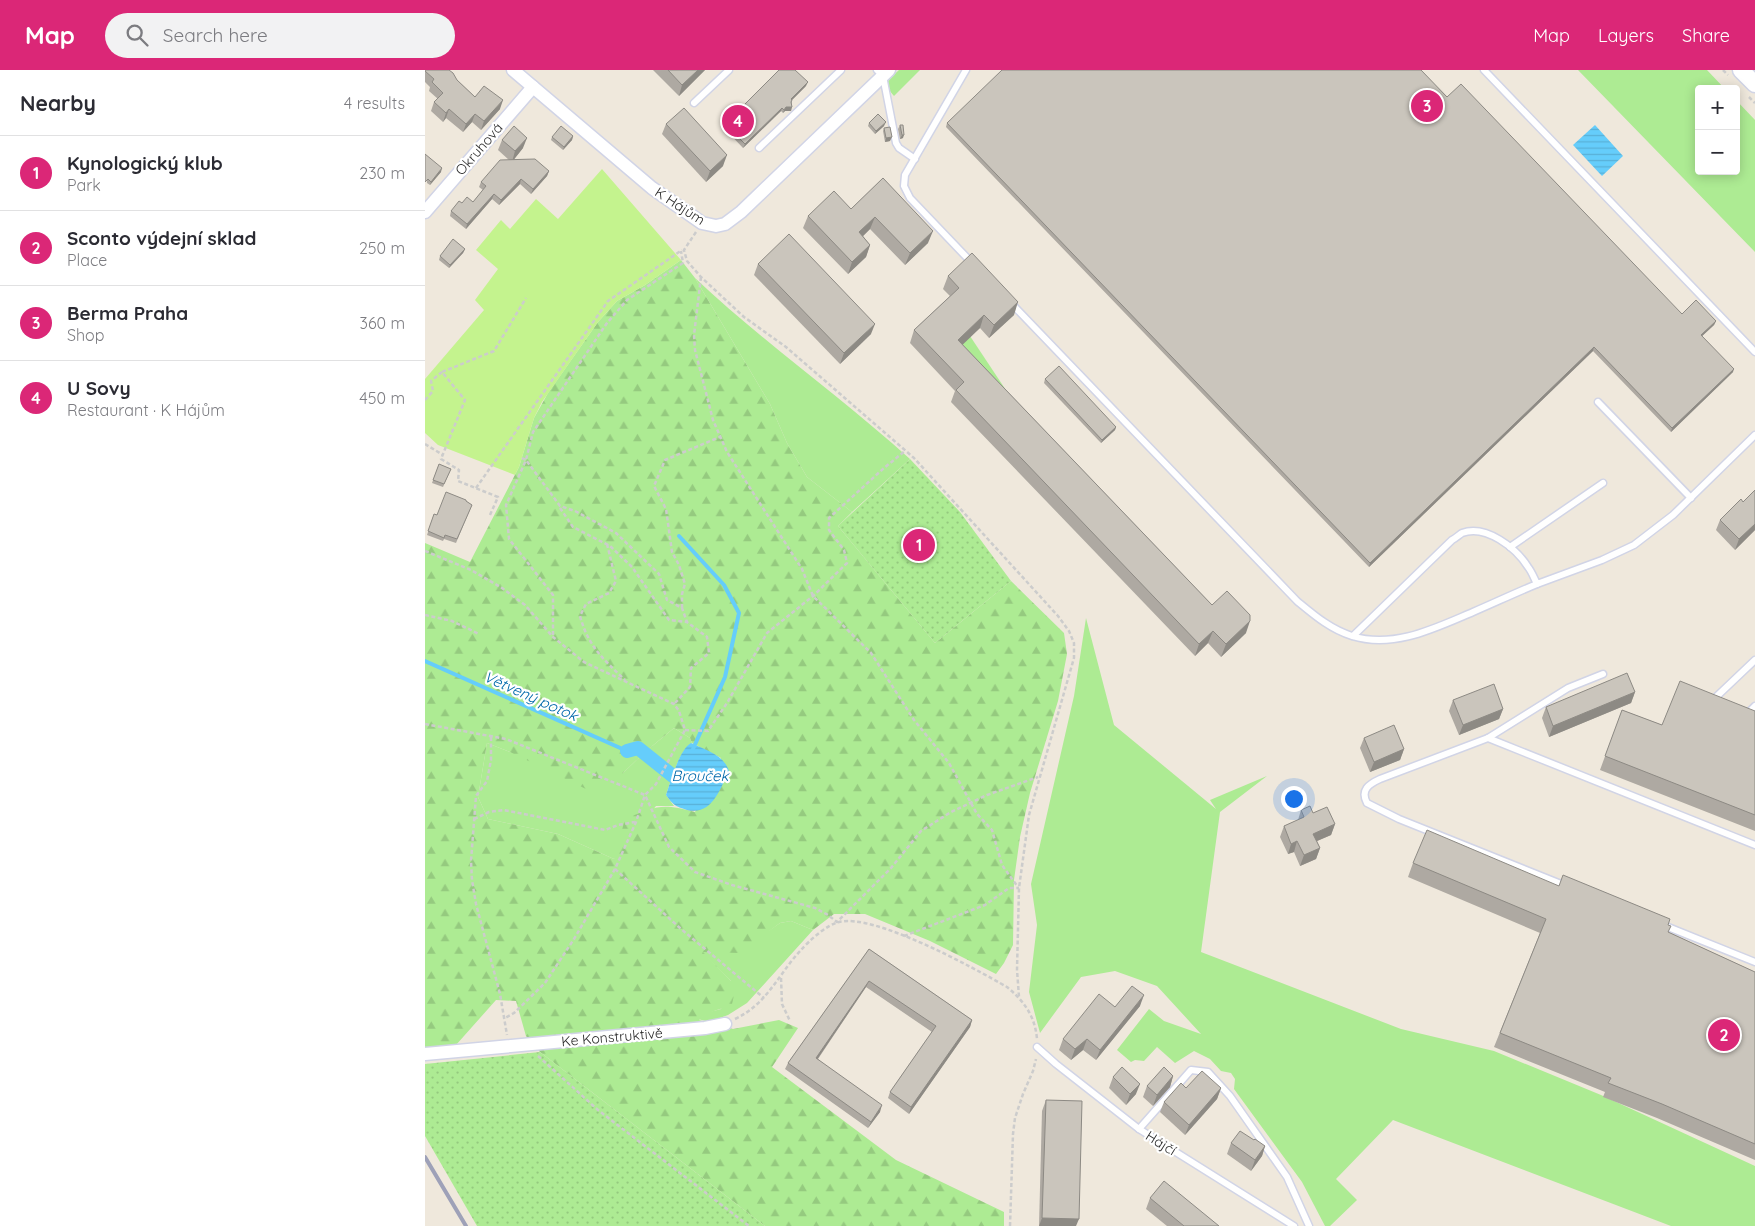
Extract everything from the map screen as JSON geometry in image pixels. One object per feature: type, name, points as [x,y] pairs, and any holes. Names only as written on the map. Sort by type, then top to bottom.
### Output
[{"type":"street","name":"K Hájům","points":[[513,70],[653,188],[702,222],[716,226],[725,224],[733,219],[883,72]]},
{"type":"street","points":[[1741,70],[1755,84]]},
{"type":"street","name":"Okruhová","points":[[425,211],[533,87]]},
{"type":"street","name":"Ke Konstruktivě","points":[[425,1054],[705,1028],[725,1024]]},
{"type":"lane","points":[[694,103],[729,70]]},
{"type":"lane","points":[[759,148],[841,70]]},
{"type":"lane","points":[[966,70],[903,181],[906,192],[979,270]]},
{"type":"lane","points":[[1484,70],[1755,352]]},
{"type":"lane","points":[[883,72],[896,143],[899,148],[915,159]]},
{"type":"lane","points":[[1007,299],[1297,601],[1333,628],[1353,636],[1390,639],[1422,633],[1537,584],[1602,560],[1634,545],[1662,525],[1755,436]]},
{"type":"lane","points":[[1598,402],[1691,498]]},
{"type":"lane","points":[[1510,547],[1603,483]]},
{"type":"lane","points":[[1353,636],[1453,540],[1463,533],[1487,534],[1510,547],[1528,567],[1537,584]]},
{"type":"lane","points":[[1715,698],[1755,660]]},
{"type":"lane","points":[[1573,889],[1399,819],[1367,803],[1364,793],[1366,787],[1372,783],[1488,738],[1563,691],[1603,674]]},
{"type":"lane","points":[[1708,695],[1724,701]]},
{"type":"lane","points":[[1741,708],[1752,713],[1755,706]]},
{"type":"lane","points":[[1488,738],[1755,845]]},
{"type":"lane","points":[[1655,922],[1755,962]]},
{"type":"lane","name":"Hájčí","points":[[1037,1047],[1139,1129],[1295,1226]]},
{"type":"lane","points":[[1139,1129],[1191,1070],[1207,1072],[1230,1096],[1287,1177],[1309,1226]]},
{"type":"path","points":[[475,488],[608,301],[682,250],[702,222]]},
{"type":"path","points":[[682,250],[687,261],[701,277],[744,316],[786,348],[914,458],[1036,589],[1069,632],[1074,643],[1074,658],[1029,815],[1019,888],[1017,970],[1019,997]]},
{"type":"path","points":[[553,637],[553,595],[509,538],[506,505],[527,460],[533,432],[607,323],[627,300],[683,263],[682,250]]},
{"type":"path","points":[[701,277],[694,335],[695,350],[713,420],[727,452],[802,568],[813,596],[871,654],[914,720],[949,763],[977,814],[992,830],[1002,865],[1019,888]]},
{"type":"path","points":[[425,400],[433,391],[431,381],[442,372],[494,351],[526,298]]},
{"type":"path","points":[[442,372],[465,400],[441,459],[459,470],[458,481],[498,497],[491,515]]},
{"type":"path","points":[[687,622],[682,608],[682,594],[685,584],[679,565],[672,552],[666,509],[653,486],[665,460],[720,436]]},
{"type":"path","points":[[425,444],[443,455]]},
{"type":"path","points":[[685,730],[708,731],[727,703],[767,633],[813,596],[847,563],[844,550],[829,530],[829,518],[905,451]]},
{"type":"path","points":[[522,458],[527,460],[573,526],[607,544],[632,567],[669,620],[687,622],[707,637],[709,653],[691,668],[690,687],[674,704]]},
{"type":"path","points":[[559,506],[575,511],[616,533],[659,574],[667,600],[682,608]]},
{"type":"path","points":[[607,544],[616,581],[609,593],[586,604],[580,616],[584,632],[601,657],[627,682]]},
{"type":"path","points":[[425,551],[471,570],[502,588],[525,605],[553,637],[584,662],[674,704],[679,711],[685,730],[656,784],[645,795],[615,869],[574,939],[545,983],[514,1013],[505,1018]]},
{"type":"path","points":[[425,615],[452,622],[479,634]]},
{"type":"path","points":[[425,724],[506,739],[645,795],[669,847],[695,872],[732,885],[815,908],[837,922],[851,920],[874,924],[993,979],[1019,997],[1032,1017],[1036,1032],[1037,1060],[1015,1118],[1010,1226]]},
{"type":"path","points":[[491,736],[491,760],[487,781],[476,796],[471,861],[472,880],[476,904],[498,986],[509,1047]]},
{"type":"path","points":[[725,1024],[743,1016],[764,998],[800,951],[817,934],[837,922],[891,868],[921,831],[951,812],[1025,780],[1039,777]]},
{"type":"path","points":[[474,819],[489,812],[504,810],[605,830],[635,822]]},
{"type":"path","points":[[615,869],[681,929],[764,998]]},
{"type":"path","points":[[903,936],[985,905],[1009,888],[1019,888]]},
{"type":"path","points":[[781,977],[782,1004],[790,1021]]},
{"type":"path","points":[[541,1059],[598,1110],[749,1226]]},
{"type":"green space","points":[[899,70],[920,70],[894,96],[884,84]]},
{"type":"green space","points":[[1578,70],[1707,70],[1721,85],[1695,85],[1695,175],[1740,175],[1740,104],[1755,120],[1755,252]]},
{"type":"green space","points":[[602,169],[681,260],[645,285],[617,301],[598,322],[542,402],[534,418],[515,475],[438,445],[425,433],[425,379],[484,310],[475,300],[498,269],[476,250],[501,220],[510,229],[536,199],[558,219]]},
{"type":"green space","points":[[681,260],[695,278],[770,404],[787,443],[807,477],[852,512],[838,526],[935,643],[1011,581],[1064,633],[1067,654],[1058,701],[1030,793],[1020,837],[1014,880],[1013,945],[996,974],[930,941],[865,914],[834,914],[813,930],[791,921],[780,923],[740,953],[703,952],[731,981],[735,991],[732,1004],[699,1020],[733,1029],[779,1020],[798,1028],[772,1067],[896,1160],[1004,1212],[1004,1226],[765,1226],[540,1052],[526,1036],[516,1001],[496,1000],[456,1045],[425,1048],[425,543],[470,562],[519,467],[534,418],[548,393],[598,322],[617,301],[645,285]],"holes":[[[674,728],[690,738],[692,743],[721,758],[695,812],[674,807],[659,807],[625,819],[614,859],[558,834],[488,819],[478,797],[487,743],[510,752],[588,790],[623,773]]]},
{"type":"green space","points":[[695,278],[747,324],[910,459],[852,512],[807,477],[787,443],[770,404]]},
{"type":"green space","points":[[970,336],[1041,443],[954,352]]},
{"type":"green space","points":[[910,459],[960,512],[1011,581],[935,643],[838,526]]},
{"type":"green space","points":[[1086,618],[1114,725],[1216,809],[1210,800],[1267,776],[1220,812],[1201,952],[1401,1029],[1494,1051],[1601,1095],[1755,1166],[1755,1226],[1671,1226],[1393,1120],[1336,1179],[1357,1200],[1330,1226],[1325,1226],[1302,1182],[1234,1089],[1235,1079],[1231,1073],[1221,1071],[1210,1059],[1194,1051],[1175,1063],[1157,1047],[1144,1061],[1135,1060],[1131,1062],[1117,1050],[1149,1009],[1164,1021],[1201,1034],[1157,986],[1115,971],[1081,977],[1040,1033],[1029,992],[1037,925],[1031,884],[1074,696]]},
{"type":"green space","points":[[674,728],[690,738],[692,743],[679,759],[666,795],[674,806],[656,806],[614,859],[558,834],[488,819],[478,797],[487,743],[510,752],[623,773]]},
{"type":"green space","points":[[791,921],[813,930],[747,1003],[728,1015],[709,1022],[698,1019],[709,1012],[721,1009],[731,981],[702,952],[770,930],[780,923]]},
{"type":"green space","points":[[540,1052],[765,1226],[477,1226],[425,1136],[425,1064]]},
{"type":"water","points":[[1595,125],[1623,156],[1602,176],[1573,145]]},
{"type":"water","name":"Brouček","points":[[691,743],[719,757],[727,765],[729,771],[714,800],[703,809],[696,811],[677,806],[666,795],[679,759]]},
{"type":"building","points":[[425,70],[449,70],[475,97],[484,86],[503,100],[484,121],[475,114],[466,124],[449,109],[446,113],[434,102],[443,93],[432,82],[434,79]]},
{"type":"building","points":[[668,70],[698,70],[682,85]]},
{"type":"building","points":[[779,70],[795,70],[808,82],[791,99],[792,107],[786,107],[784,110],[782,108],[745,144],[725,124]]},
{"type":"building","points":[[1002,70],[1421,70],[1447,97],[1461,84],[1682,314],[1696,300],[1716,321],[1701,335],[1734,369],[1672,428],[1594,347],[1370,563],[947,123]]},
{"type":"building","points":[[684,108],[727,155],[710,171],[666,124]]},
{"type":"building","points":[[878,114],[886,122],[876,131],[869,123]]},
{"type":"building","points":[[900,125],[903,125],[904,135],[902,135]]},
{"type":"building","points":[[514,126],[527,138],[515,151],[502,140]]},
{"type":"building","points":[[561,126],[573,136],[564,147],[552,137]]},
{"type":"building","points":[[890,127],[892,137],[886,138],[884,128]]},
{"type":"building","points":[[425,154],[442,168],[431,182],[428,179],[425,182]]},
{"type":"building","points":[[535,159],[549,171],[533,189],[521,179],[501,200],[494,194],[467,224],[451,211],[459,201],[462,203],[467,197],[473,202],[486,186],[481,182],[500,160]]},
{"type":"building","points":[[883,178],[933,231],[910,253],[875,217],[859,232],[870,245],[852,262],[808,216],[834,191],[851,209]]},
{"type":"building","points":[[789,234],[875,324],[844,353],[758,264]]},
{"type":"building","points":[[453,239],[465,249],[450,265],[440,256]]},
{"type":"building","points":[[972,253],[1018,302],[994,325],[984,315],[958,340],[1212,605],[1227,591],[1250,615],[1250,621],[1226,644],[1213,631],[1199,644],[956,390],[964,382],[914,330],[959,288],[948,276]]},
{"type":"building","points":[[1059,366],[1116,427],[1102,440],[1045,379]]},
{"type":"building","points":[[439,464],[451,469],[444,484],[433,480]]},
{"type":"building","points":[[1755,490],[1755,524],[1739,539],[1720,520],[1741,499],[1743,502]]},
{"type":"building","points":[[446,492],[466,500],[472,505],[457,539],[445,535],[444,538],[428,531],[434,514],[437,515]]},
{"type":"building","points":[[1627,673],[1635,692],[1553,726],[1546,707]]},
{"type":"building","points":[[1680,681],[1755,711],[1755,815],[1605,756],[1622,710],[1662,725]]},
{"type":"building","points":[[1494,684],[1503,709],[1463,725],[1453,700]]},
{"type":"building","points":[[1394,725],[1404,749],[1374,762],[1364,738]]},
{"type":"building","points":[[1310,806],[1313,813],[1327,807],[1335,824],[1313,834],[1320,848],[1304,855],[1297,841],[1291,844],[1284,826],[1304,817],[1301,810]]},
{"type":"building","points":[[1427,830],[1559,886],[1563,875],[1670,919],[1668,925],[1671,926],[1668,932],[1755,972],[1755,1144],[1608,1083],[1611,1078],[1500,1033],[1546,919],[1413,863]]},
{"type":"building","points":[[869,949],[972,1020],[911,1107],[890,1092],[936,1026],[869,981],[816,1058],[882,1105],[871,1122],[788,1063]]},
{"type":"building","points":[[1132,986],[1144,995],[1100,1050],[1087,1039],[1075,1049],[1063,1039],[1099,994],[1115,1007]]},
{"type":"building","points":[[1122,1067],[1140,1084],[1130,1094],[1113,1077]]},
{"type":"building","points":[[1164,1067],[1173,1076],[1157,1095],[1147,1086]]},
{"type":"building","points":[[1202,1071],[1221,1088],[1189,1125],[1164,1102],[1181,1083],[1186,1088]]},
{"type":"building","points":[[1046,1100],[1082,1101],[1079,1219],[1042,1218]]},
{"type":"building","points":[[1240,1131],[1265,1146],[1255,1160],[1231,1143]]},
{"type":"building","points":[[1164,1181],[1219,1226],[1184,1226],[1150,1198]]},
{"type":"waterway","name":"Větvený potok","points":[[679,536],[724,585],[739,613],[725,677],[693,749]]},
{"type":"waterway","name":"Větvený potok","points":[[425,661],[627,751]]},
{"type":"waterway","name":"Větvený potok","points":[[627,751],[638,748],[673,776]]},
{"type":"railway","points":[[425,1157],[466,1226]]},
{"type":"place","name":"Berma Praha","points":[[1427,106]]},
{"type":"place","name":"U Sovy","points":[[738,121]]},
{"type":"place","name":"Kynologický klub","points":[[919,545]]},
{"type":"place","name":"Sconto výdejní sklad","points":[[1724,1035]]}]
